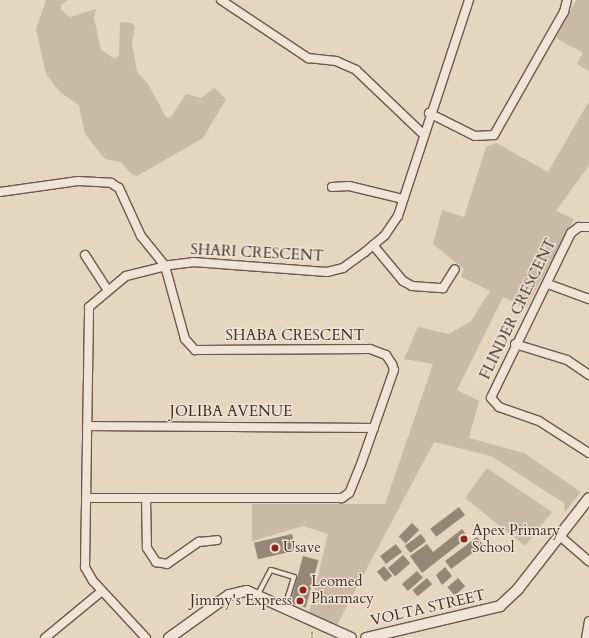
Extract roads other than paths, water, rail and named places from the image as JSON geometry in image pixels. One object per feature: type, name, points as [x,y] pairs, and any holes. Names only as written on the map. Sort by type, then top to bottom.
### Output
[{"type":"street","points":[[221,0],[308,58],[336,61],[356,70],[422,133]]},
{"type":"street","name":"SHARI CRESCENT","points":[[146,638],[102,590],[85,567],[88,426],[86,318],[92,302],[107,289],[126,276],[165,266],[193,262],[327,272],[343,268],[373,245],[393,226],[403,199],[422,133],[469,0]]},
{"type":"street","points":[[429,113],[475,136],[494,135],[564,12],[567,0]]},
{"type":"street","points":[[0,192],[78,182],[111,183],[124,196],[141,236],[165,266]]},
{"type":"street","points":[[332,187],[349,186],[403,199]]},
{"type":"street","name":"FLINDER CRESCENT","points":[[589,227],[579,227],[571,233],[548,284],[515,344],[491,395],[493,403],[540,421],[589,453]]},
{"type":"street","points":[[373,245],[403,281],[412,286],[441,289],[455,269]]},
{"type":"street","points":[[85,255],[107,289]]},
{"type":"street","name":"SHABA CRESCENT","points":[[87,498],[342,498],[351,490],[394,370],[386,355],[370,349],[195,350],[185,339],[165,266]]},
{"type":"street","points":[[548,284],[589,300]]},
{"type":"street","points":[[515,344],[567,360],[589,375]]},
{"type":"street","name":"JOLIBA AVENUE","points":[[88,426],[374,428]]},
{"type":"street","points":[[146,498],[146,548],[156,562],[167,564],[199,542],[217,540]]},
{"type":"street","name":"VOLTA STREET","points":[[366,638],[500,606],[561,537],[589,498]]},
{"type":"street","points":[[561,537],[589,562]]},
{"type":"street","points":[[45,638],[102,590]]},
{"type":"street","points":[[169,638],[234,592],[258,594],[351,638]]},
{"type":"street","points":[[586,638],[589,621]]},
{"type":"lane","points":[[258,594],[270,570],[294,577],[285,607]]},
{"type":"place","name":"Apex Primary School","points":[[464,539]]},
{"type":"place","name":"Usave","points":[[275,548]]},
{"type":"place","name":"Leomed Pharmacy","points":[[303,590]]},
{"type":"place","name":"Jimmy's Express","points":[[300,601]]}]
